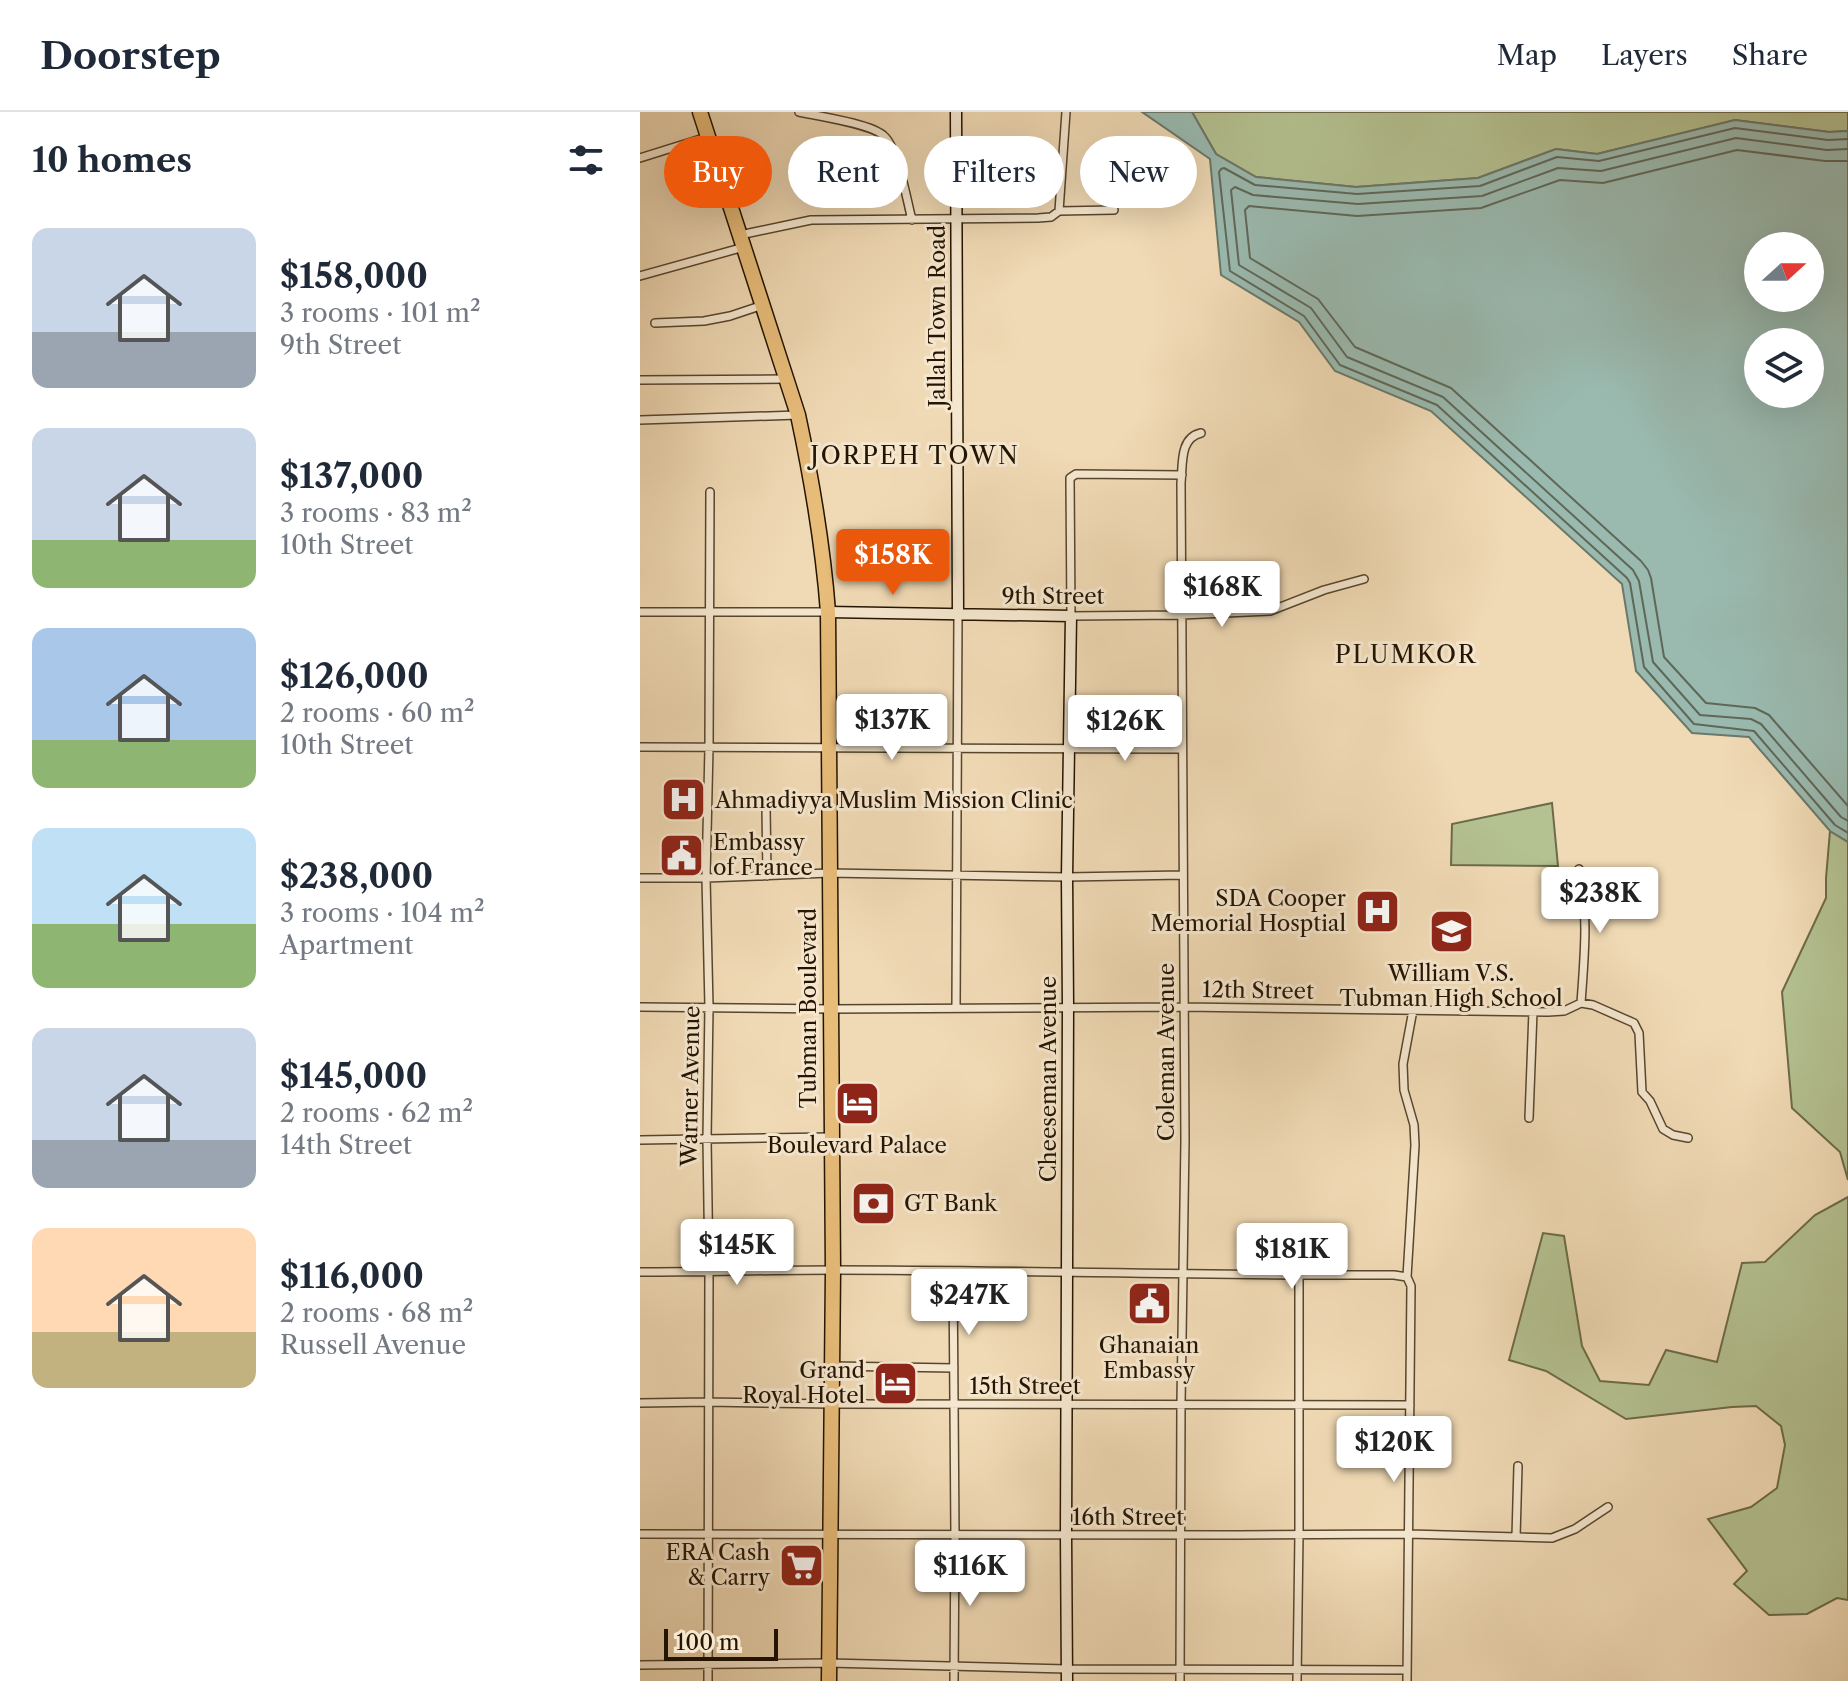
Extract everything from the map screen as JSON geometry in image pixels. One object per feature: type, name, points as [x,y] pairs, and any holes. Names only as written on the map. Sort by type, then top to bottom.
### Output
[{"type":"highway","name":"Tubman Boulevard","points":[[700,112],[707,136]]},
{"type":"highway","name":"Tubman Boulevard","points":[[731,208],[798,415],[817,514],[828,612],[833,1270],[829,1681]]},
{"type":"street","points":[[799,112],[852,123],[883,134],[892,147],[912,220]]},
{"type":"street","name":"Jallah Town Road","points":[[956,112],[958,615]]},
{"type":"street","points":[[1059,211],[1066,112]]},
{"type":"street","points":[[640,158],[664,150]]},
{"type":"street","points":[[640,276],[811,220],[1044,218],[1059,211],[1114,210]]},
{"type":"street","points":[[655,323],[704,321],[763,305]]},
{"type":"street","points":[[640,380],[787,379]]},
{"type":"street","points":[[640,420],[798,415]]},
{"type":"street","name":"Coleman Avenue","points":[[1180,1681],[1185,1140],[1182,475],[1186,443],[1193,434],[1201,433]]},
{"type":"street","name":"Cheeseman Avenue","points":[[1067,1675],[1070,478],[1076,474],[1182,475]]},
{"type":"street","name":"Warner Avenue","points":[[708,1681],[709,1007],[706,878],[710,492]]},
{"type":"street","name":"9th Street","points":[[640,612],[1071,616],[1270,611],[1324,590],[1364,579]]},
{"type":"street","points":[[956,1008],[958,615]]},
{"type":"street","points":[[640,747],[1181,749]]},
{"type":"street","points":[[766,807],[767,876]]},
{"type":"street","points":[[1579,869],[1585,946],[1581,1003],[1596,1006],[1636,1026],[1642,1092],[1650,1101],[1663,1129],[1688,1138]]},
{"type":"street","points":[[640,878],[829,873],[1067,877],[1183,875]]},
{"type":"street","name":"12th Street","points":[[640,1007],[1564,1011],[1581,1003]]},
{"type":"street","points":[[1407,1681],[1411,1286],[1407,1277],[1415,1145],[1414,1125],[1404,1090],[1403,1064],[1413,1010]]},
{"type":"street","points":[[1529,1118],[1533,1011]]},
{"type":"street","points":[[640,1140],[831,1137]]},
{"type":"street","points":[[640,1272],[833,1270],[1407,1277]]},
{"type":"street","points":[[953,1271],[954,1681]]},
{"type":"street","points":[[1297,1681],[1299,1275]]},
{"type":"street","points":[[831,1366],[954,1368]]},
{"type":"street","name":"15th Street","points":[[640,1403],[1410,1405]]},
{"type":"street","points":[[1516,1537],[1518,1466]]},
{"type":"street","name":"16th Street","points":[[640,1534],[1409,1534],[1552,1538],[1575,1529],[1608,1507]]},
{"type":"street","points":[[640,1665],[829,1663],[954,1666],[1067,1675],[1181,1669],[1407,1670]]},
{"type":"green space","points":[[1192,112],[1848,112],[1848,131],[1829,132],[1735,120],[1597,154],[1556,149],[1478,178],[1356,187],[1256,177],[1216,154]]},
{"type":"green space","points":[[1552,803],[1558,866],[1451,865],[1452,824]]},
{"type":"green space","points":[[1830,831],[1848,842],[1848,1180],[1840,1152],[1792,1108],[1782,992],[1826,898]]},
{"type":"green space","points":[[1848,1197],[1848,1600],[1837,1598],[1807,1614],[1769,1615],[1734,1584],[1747,1571],[1708,1519],[1751,1507],[1777,1488],[1785,1445],[1781,1426],[1756,1406],[1626,1419],[1546,1371],[1509,1360],[1543,1233],[1564,1236],[1582,1346],[1600,1381],[1649,1385],[1666,1350],[1717,1362],[1742,1263],[1765,1262],[1815,1215]]},
{"type":"water","points":[[1142,112],[1192,112],[1216,154],[1256,177],[1356,187],[1478,178],[1556,149],[1597,154],[1735,120],[1829,132],[1848,131],[1848,842],[1830,831],[1749,737],[1692,733],[1636,671],[1622,584],[1431,411],[1335,371],[1299,322],[1221,275],[1210,159],[1197,150],[1197,136],[1177,136]]},
{"type":"place","name":"Ahmadiyya Muslim Mission Clinic","points":[[684,800]]},
{"type":"place","name":"Embassy of France","points":[[682,855]]},
{"type":"place","name":"SDA Cooper Memorial Hosptial","points":[[1377,911]]},
{"type":"place","name":"William V.S. Tubman High School","points":[[1451,932]]},
{"type":"place","name":"Boulevard Palace","points":[[857,1104]]},
{"type":"place","name":"GT Bank","points":[[873,1203]]},
{"type":"place","name":"Ghanaian Embassy","points":[[1149,1304]]},
{"type":"place","name":"Grand Royal Hotel","points":[[896,1383]]},
{"type":"place","name":"ERA Cash & Carry","points":[[801,1565]]},
{"type":"district","name":"JORPEH TOWN","points":[[915,456]]},
{"type":"district","name":"PLUMKOR","points":[[1406,655]]}]
